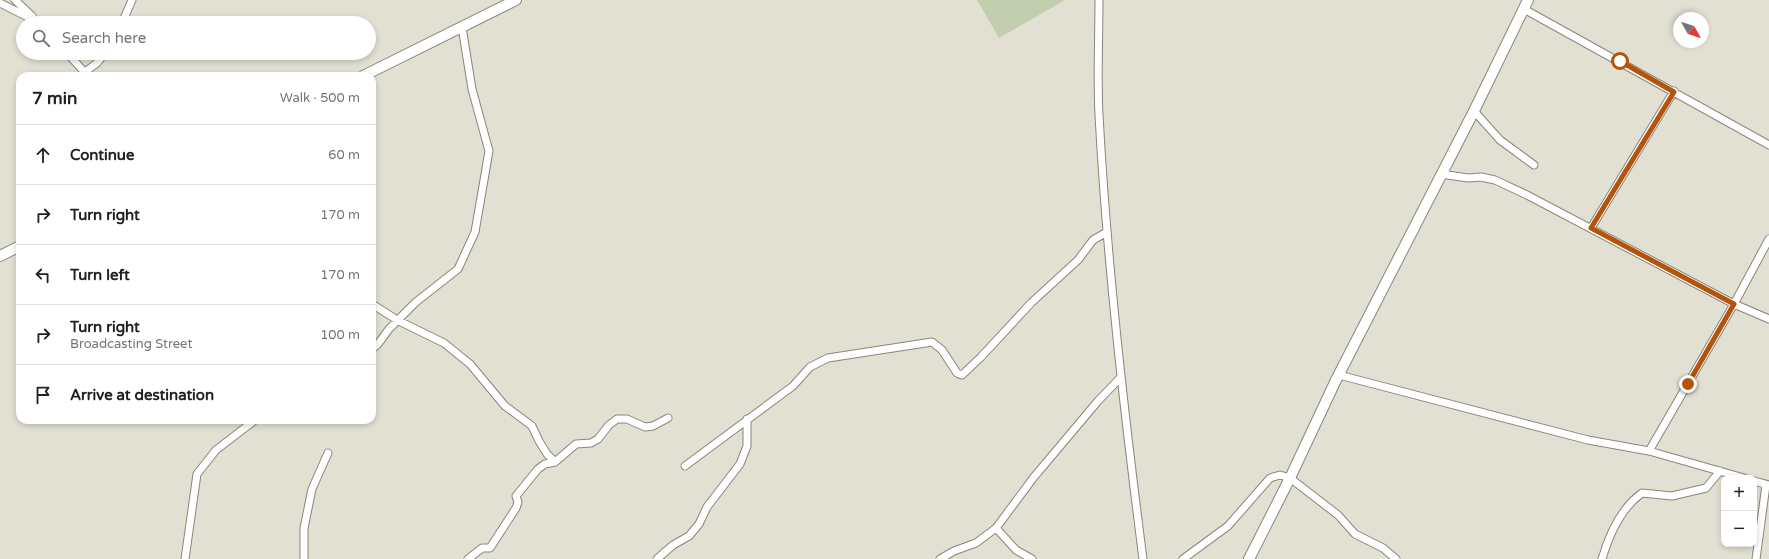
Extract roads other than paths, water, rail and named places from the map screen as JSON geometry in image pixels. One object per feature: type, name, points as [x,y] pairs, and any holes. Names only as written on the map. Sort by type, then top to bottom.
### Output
[{"type":"main road","points":[[371,72],[516,0]]},
{"type":"main road","points":[[1249,559],[1290,478],[1339,375],[1474,111],[1526,4]]},
{"type":"main road","points":[[0,256],[16,248]]},
{"type":"street","points":[[15,0],[32,16]]},
{"type":"street","points":[[125,16],[132,0]]},
{"type":"street","points":[[1100,0],[1099,113],[1107,232],[1121,377],[1143,559]]},
{"type":"street","points":[[0,2],[27,16]]},
{"type":"street","points":[[1526,4],[1674,92],[1769,145]]},
{"type":"street","points":[[376,344],[397,320],[416,302],[458,269],[475,232],[489,151],[472,89],[462,27]]},
{"type":"street","points":[[74,60],[85,72]]},
{"type":"street","points":[[89,72],[99,60]]},
{"type":"street","points":[[1591,228],[1674,92]]},
{"type":"street","points":[[1474,111],[1500,140],[1534,165]]},
{"type":"street","points":[[1441,174],[1468,178],[1481,177],[1495,180],[1591,228],[1734,304],[1769,319]]},
{"type":"street","points":[[685,466],[793,386],[810,367],[828,358],[932,342],[942,350],[957,373],[962,375],[981,357],[1031,303],[1078,260],[1093,240],[1107,232]]},
{"type":"street","points":[[1649,451],[1734,304],[1769,239]]},
{"type":"street","points":[[376,307],[397,320],[444,343],[470,364],[506,406],[532,426],[541,445],[555,462]]},
{"type":"street","points":[[1339,375],[1588,440],[1649,451],[1734,475]]},
{"type":"street","points":[[940,559],[954,551],[976,543],[996,528],[1034,478],[1098,401],[1121,377]]},
{"type":"street","points":[[468,559],[482,548],[490,548],[516,508],[518,502],[516,496],[538,469],[545,464],[555,462],[576,444],[591,443],[598,439],[609,425],[617,420],[627,419],[645,427],[653,426],[668,418]]},
{"type":"street","points":[[657,559],[673,545],[689,536],[699,524],[707,507],[740,464],[747,446],[747,419]]},
{"type":"street","points":[[185,559],[197,474],[216,450],[250,424]]},
{"type":"street","points":[[304,559],[304,528],[312,489],[328,453]]},
{"type":"street","points":[[1602,559],[1608,540],[1631,501],[1642,493],[1672,496],[1706,488],[1720,471]]},
{"type":"street","points":[[1182,559],[1228,526],[1270,478],[1280,475],[1290,478],[1338,515],[1355,534],[1383,548],[1396,559]]},
{"type":"street","points":[[1756,559],[1768,485],[1757,482]]},
{"type":"street","points":[[996,528],[1016,550],[1032,559]]}]
